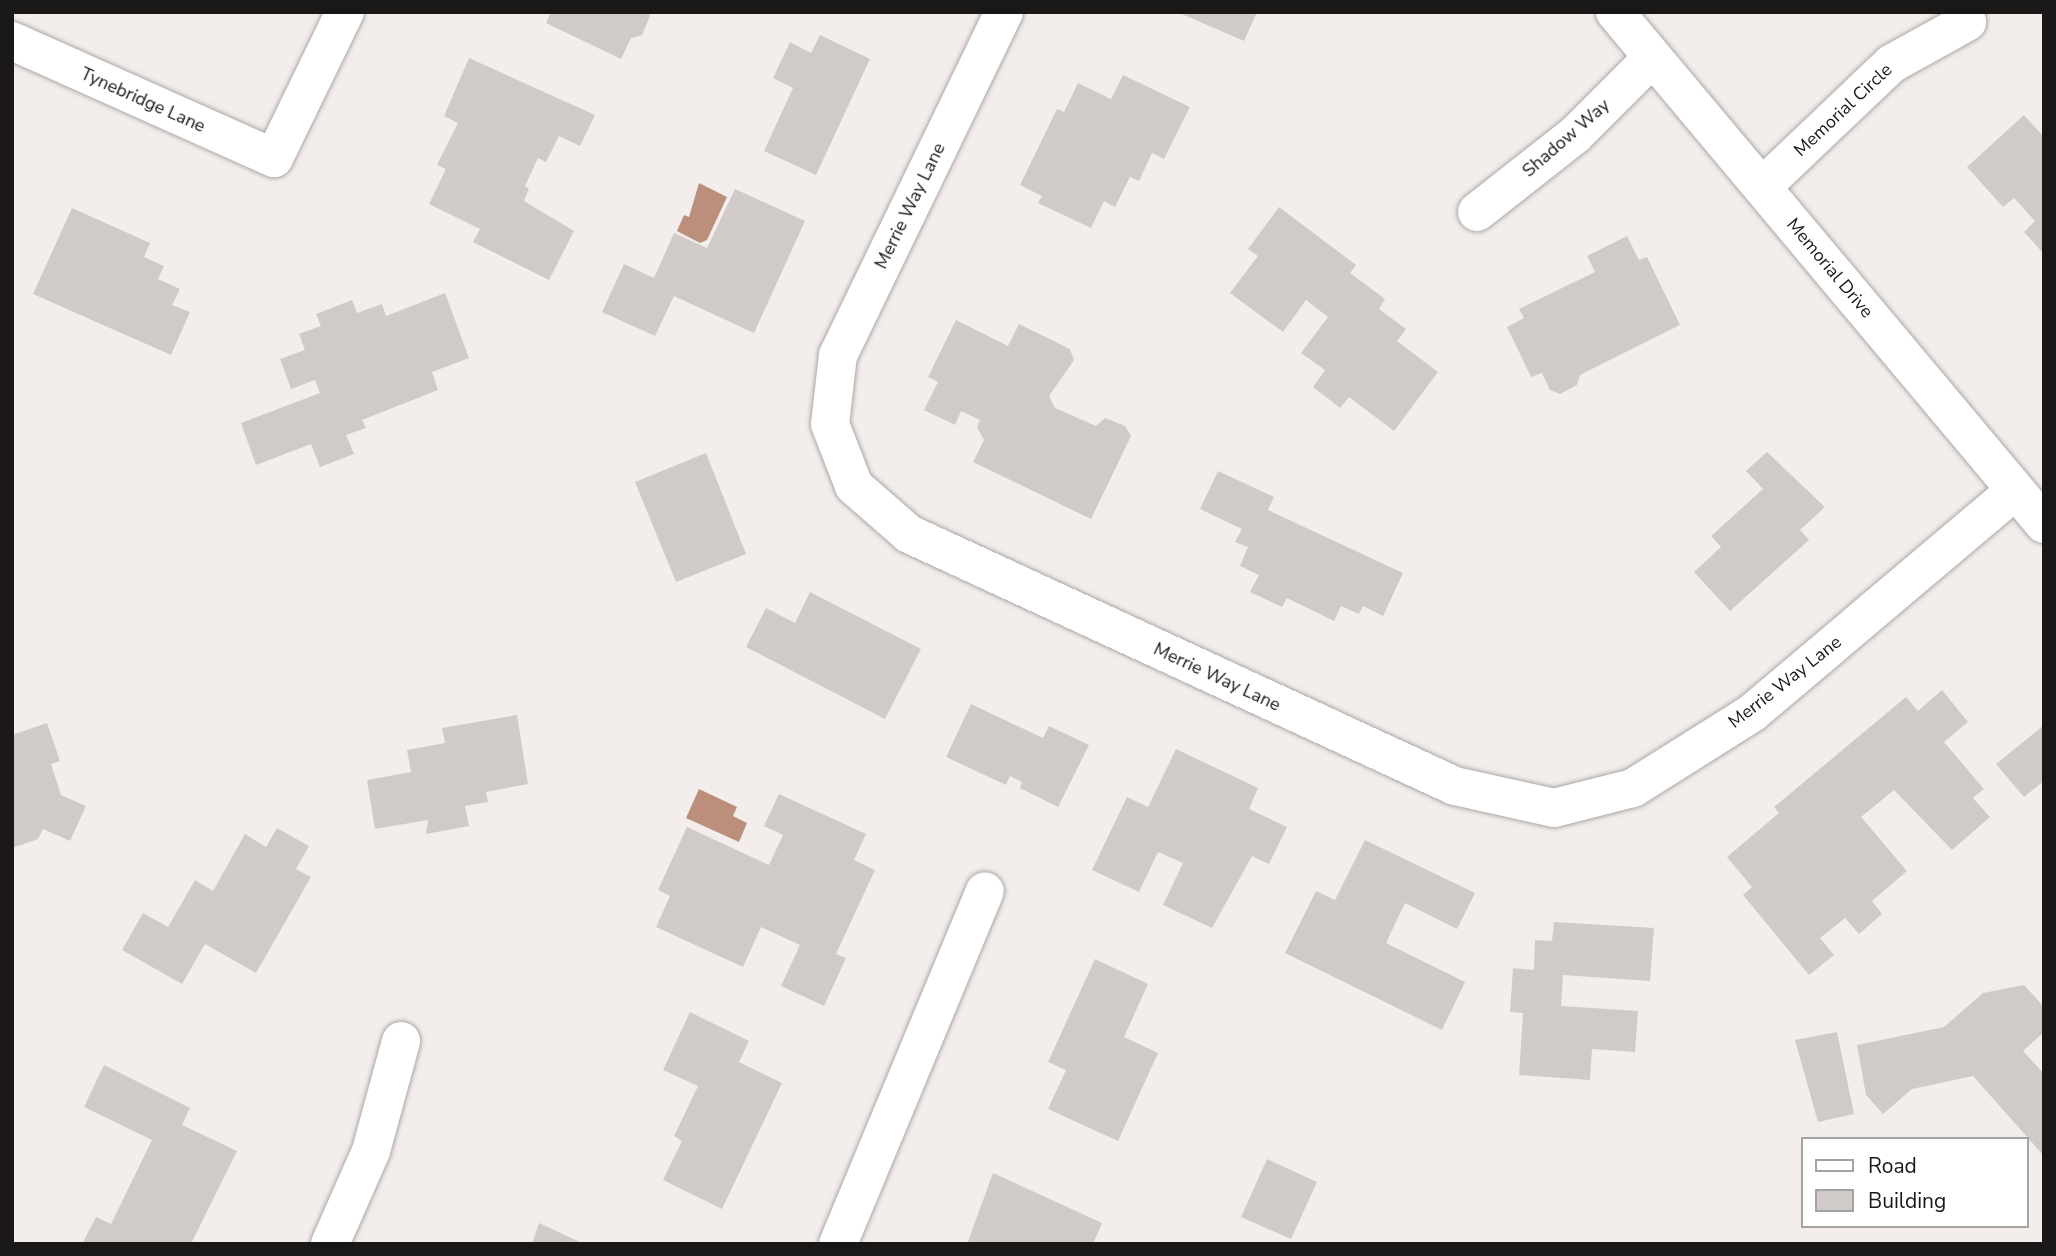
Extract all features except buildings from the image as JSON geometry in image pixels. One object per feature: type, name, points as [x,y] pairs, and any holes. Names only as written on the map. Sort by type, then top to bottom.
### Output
[{"type":"street","name":"Tynebridge Lane","points":[[12,41],[274,158],[345,12]]},
{"type":"street","name":"Merrie Way Lane","points":[[1004,12],[838,355],[830,424],[853,486],[909,534],[1455,786],[1554,808],[1633,788],[1752,713],[2015,491]]},
{"type":"street","name":"Memorial Drive","points":[[1615,12],[2044,524]]},
{"type":"street","name":"Memorial Circle","points":[[1763,186],[1891,64],[1967,22]]},
{"type":"street","name":"Shadow Way","points":[[1477,212],[1575,135],[1652,58]]},
{"type":"street","points":[[838,1244],[877,1161],[985,891]]},
{"type":"street","points":[[330,1244],[372,1151],[401,1041]]},
{"type":"shaded area","points":[[699,183],[727,197],[707,240],[700,243],[677,231],[684,215],[689,217]]},
{"type":"shaded area","points":[[699,789],[737,807],[733,816],[747,823],[739,842],[686,818]]}]
